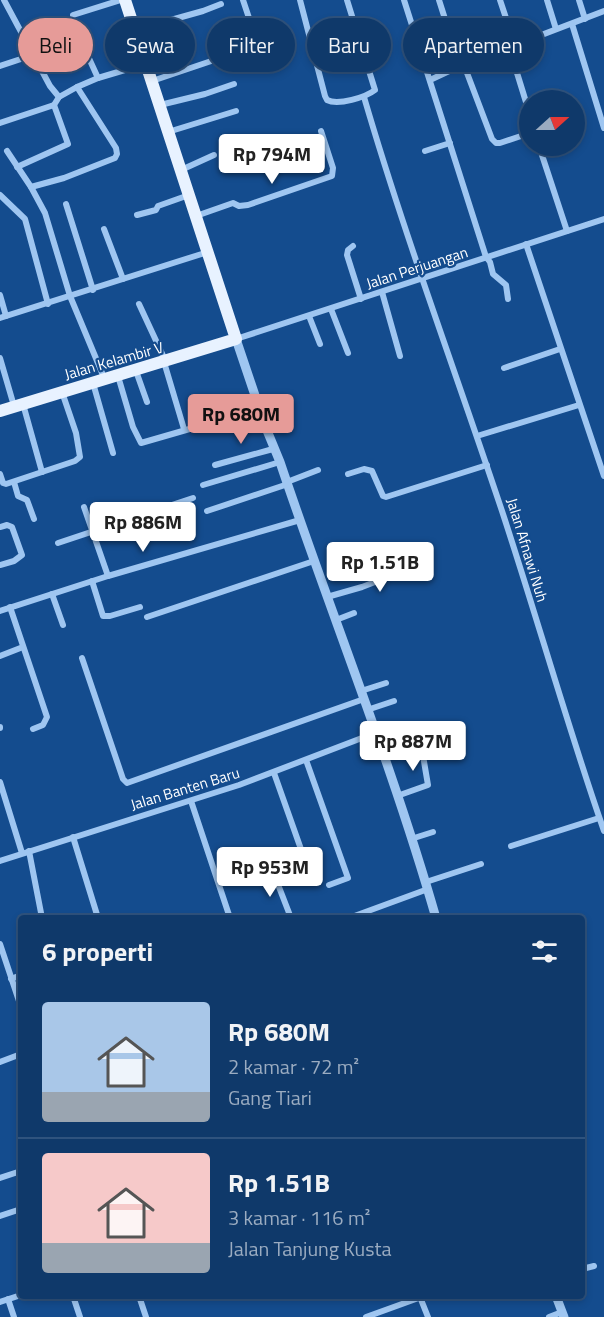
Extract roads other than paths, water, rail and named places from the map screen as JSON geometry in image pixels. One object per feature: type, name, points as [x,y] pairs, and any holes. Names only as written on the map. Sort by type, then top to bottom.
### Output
[{"type":"main road","points":[[123,0],[130,18]]},
{"type":"main road","points":[[149,72],[236,339]]},
{"type":"main road","name":"Jalan Kelambir V","points":[[0,411],[236,339]]},
{"type":"street","points":[[4,0],[18,27]]},
{"type":"street","points":[[73,15],[123,0]]},
{"type":"street","points":[[243,0],[249,18]]},
{"type":"street","points":[[300,0],[327,100],[333,103],[364,97],[375,92],[347,0]]},
{"type":"street","points":[[404,0],[486,257],[493,274],[506,285],[508,299]]},
{"type":"street","points":[[439,0],[445,18]]},
{"type":"street","points":[[500,0],[505,18]]},
{"type":"street","points":[[547,0],[556,29]]},
{"type":"street","points":[[579,0],[585,19]]},
{"type":"street","points":[[178,18],[221,4]]},
{"type":"street","points":[[544,34],[604,11]]},
{"type":"street","points":[[572,24],[604,128]]},
{"type":"street","points":[[0,66],[18,60]]},
{"type":"street","points":[[152,81],[207,62]]},
{"type":"street","points":[[93,67],[98,78]]},
{"type":"street","points":[[44,72],[59,97]]},
{"type":"street","points":[[0,123],[54,105],[59,97],[77,87],[119,72]]},
{"type":"street","points":[[430,80],[448,72]]},
{"type":"street","points":[[464,72],[492,139],[500,143],[519,137]]},
{"type":"street","points":[[519,72],[523,90]]},
{"type":"street","points":[[159,105],[205,94],[234,84]]},
{"type":"street","points":[[31,187],[64,178],[109,161],[117,154],[114,143],[77,87]]},
{"type":"street","name":"Jalan Afnawi Nuh","points":[[364,97],[421,278],[487,465],[604,831]]},
{"type":"street","points":[[17,167],[68,144],[54,105]]},
{"type":"street","points":[[168,132],[236,111]]},
{"type":"street","points":[[196,216],[233,203],[239,206],[248,205],[332,176],[333,168],[321,131]]},
{"type":"street","points":[[425,151],[450,143]]},
{"type":"street","points":[[7,151],[45,213],[99,382],[113,453]]},
{"type":"street","points":[[181,170],[214,154]]},
{"type":"street","points":[[542,156],[567,231]]},
{"type":"street","points":[[0,195],[25,219],[48,303]]},
{"type":"street","points":[[137,215],[156,210],[158,206],[189,195]]},
{"type":"street","points":[[66,204],[93,290]]},
{"type":"street","name":"Jalan Perjuangan","points":[[236,339],[604,219]]},
{"type":"street","points":[[104,229],[123,279]]},
{"type":"street","points":[[526,244],[604,476]]},
{"type":"street","points":[[353,246],[348,250],[347,255],[361,299]]},
{"type":"street","points":[[0,295],[3,317],[208,252]]},
{"type":"street","points":[[382,292],[400,356]]},
{"type":"street","points":[[139,304],[165,362],[184,429]]},
{"type":"street","points":[[331,309],[348,353]]},
{"type":"street","points":[[309,316],[320,344]]},
{"type":"street","points":[[236,339],[273,449],[280,462],[363,695],[435,915]]},
{"type":"street","points":[[504,368],[561,349]]},
{"type":"street","points":[[0,358],[42,472]]},
{"type":"street","points":[[136,371],[147,402]]},
{"type":"street","points":[[118,376],[140,442],[260,411]]},
{"type":"street","points":[[0,474],[4,484],[14,482],[75,461],[81,456],[62,392]]},
{"type":"street","points":[[477,436],[579,405]]},
{"type":"street","points":[[215,465],[273,449]]},
{"type":"street","points":[[203,485],[280,462]]},
{"type":"street","points":[[348,474],[364,469],[372,471],[383,496],[386,497],[487,465]]},
{"type":"street","points":[[207,511],[318,470]]},
{"type":"street","points":[[14,482],[18,496],[27,500],[34,519]]},
{"type":"street","points":[[58,543],[193,498]]},
{"type":"street","points":[[84,507],[108,576]]},
{"type":"street","points":[[0,611],[108,576],[300,520]]},
{"type":"street","points":[[0,527],[7,525],[12,527],[22,555],[0,566]]},
{"type":"street","points":[[147,617],[314,561]]},
{"type":"street","points":[[327,597],[362,587],[424,563]]},
{"type":"street","points":[[92,581],[103,616],[140,608]]},
{"type":"street","points":[[52,594],[63,625]]},
{"type":"street","points":[[10,607],[46,717],[43,724],[33,729]]},
{"type":"street","points":[[336,620],[354,613]]},
{"type":"street","points":[[0,656],[23,647]]},
{"type":"street","points":[[82,658],[123,779],[127,783],[363,695],[386,683]]},
{"type":"street","points":[[368,710],[394,701]]},
{"type":"street","name":"Jalan Banten Baru","points":[[0,861],[274,773],[375,733]]},
{"type":"street","points":[[397,796],[428,785],[421,744]]},
{"type":"street","points":[[306,760],[351,877],[329,885]]},
{"type":"street","points":[[274,773],[302,852]]},
{"type":"street","points":[[0,782],[25,852],[41,915]]},
{"type":"street","points":[[191,801],[229,915]]},
{"type":"street","points":[[511,846],[599,818]]},
{"type":"street","points":[[411,839],[433,832]]},
{"type":"street","points":[[73,837],[97,915]]},
{"type":"street","points":[[356,915],[481,864]]},
{"type":"street","points":[[272,869],[290,915]]},
{"type":"street","points":[[0,944],[18,999]]},
{"type":"street","points":[[11,979],[18,976]]},
{"type":"street","points":[[0,1062],[18,1055]]},
{"type":"street","points":[[0,1178],[18,1172]]},
{"type":"street","points":[[0,1216],[18,1210]]},
{"type":"street","points":[[585,1268],[594,1266]]},
{"type":"street","points":[[0,1302],[18,1296]]},
{"type":"street","points":[[8,1299],[14,1317]]},
{"type":"street","points":[[73,1299],[80,1317]]},
{"type":"street","points":[[140,1299],[146,1317]]},
{"type":"street","points":[[366,1317],[384,1314],[418,1299]]},
{"type":"street","points":[[423,1299],[428,1317]]},
{"type":"street","points":[[549,1317],[563,1315],[557,1299]]}]
